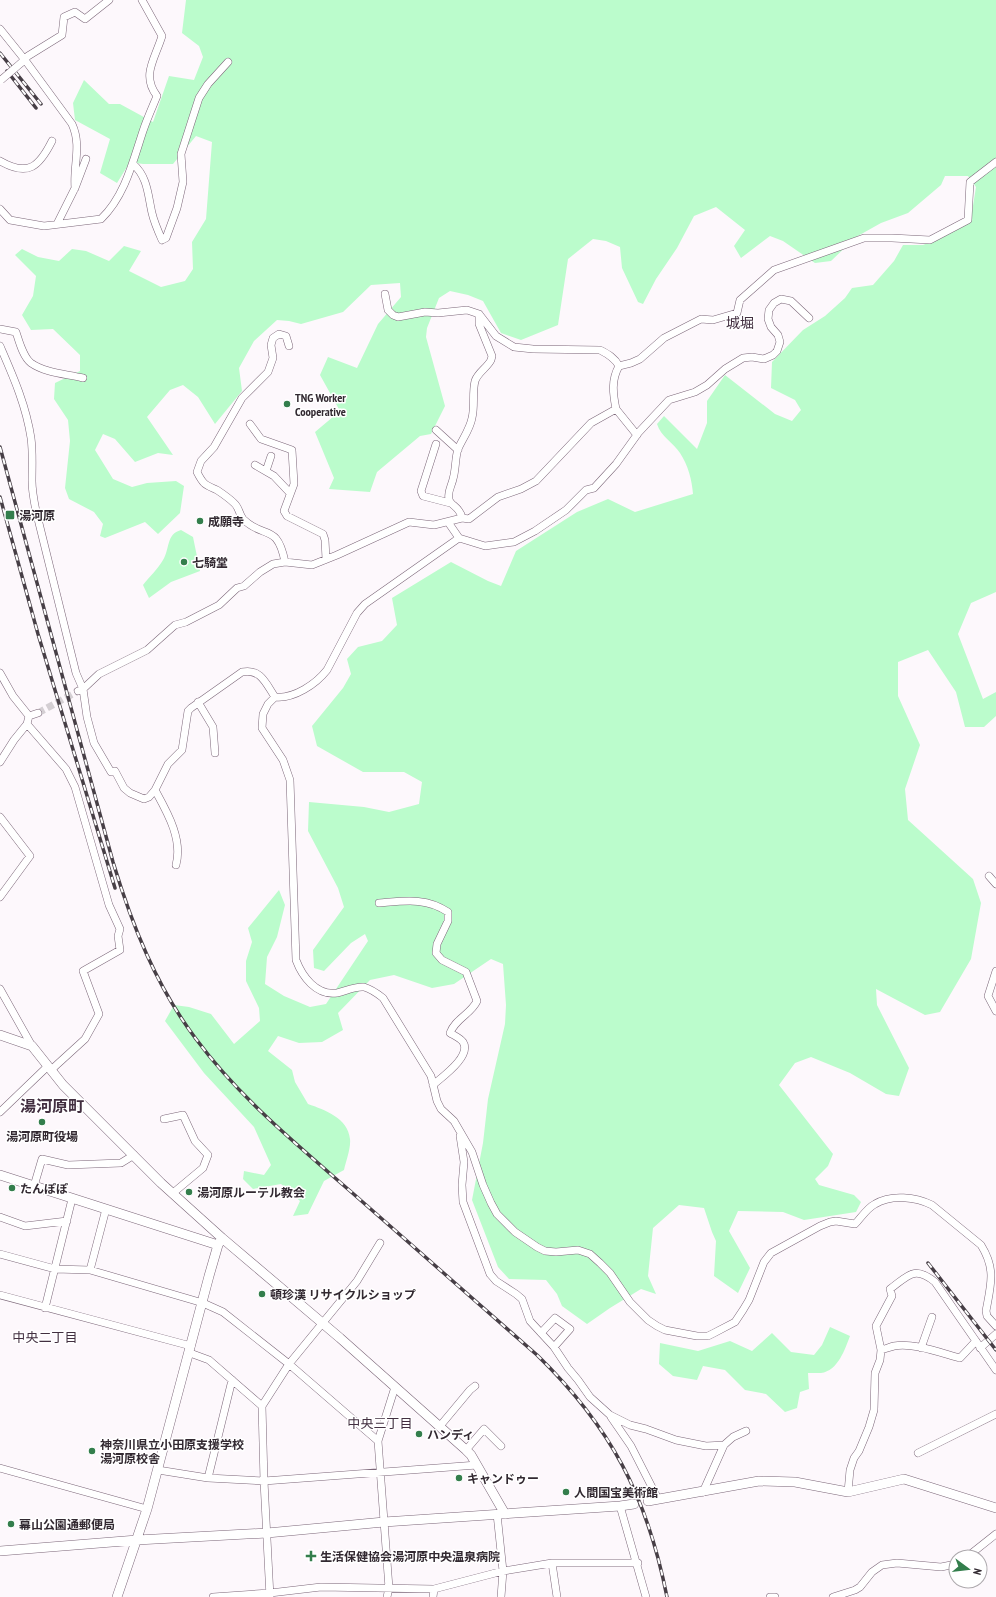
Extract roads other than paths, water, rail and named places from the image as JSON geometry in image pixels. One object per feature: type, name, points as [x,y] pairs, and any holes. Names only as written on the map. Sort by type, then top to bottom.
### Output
[{"type":"street","points":[[0,80],[23,62],[28,56],[62,35],[64,17],[75,12],[85,19],[109,0]]},
{"type":"street","points":[[0,209],[10,220],[44,226],[101,219],[120,191],[133,164],[143,130],[157,96],[149,84],[149,74],[162,36],[142,0]]},
{"type":"street","points":[[0,29],[23,62],[72,124],[77,134],[78,145],[74,173],[75,188]]},
{"type":"street","points":[[133,164],[138,168],[145,182],[152,214],[162,240],[166,238],[178,208],[183,182],[181,154],[198,98],[208,84],[228,62]]},
{"type":"street","points":[[0,162],[9,167],[19,169],[26,169],[34,166],[45,155],[52,141]]},
{"type":"street","points":[[57,224],[75,188],[86,159]]},
{"type":"street","points":[[637,435],[616,409],[613,390],[614,374],[619,366],[640,359],[664,338],[701,319],[713,320],[737,313],[740,300],[774,270],[864,238],[930,240],[968,220],[970,182],[996,162]]},
{"type":"street","points":[[385,294],[388,310],[393,315],[398,317],[425,312],[438,313],[467,310],[479,314],[496,336],[514,347],[533,349],[600,350],[610,355],[619,366]]},
{"type":"street","points":[[448,522],[460,538],[485,546],[514,542],[535,531],[566,510],[586,490],[594,488],[616,464],[637,435],[669,400],[695,392],[707,385],[725,369],[743,358],[752,357],[764,359],[778,351],[780,342],[778,335],[771,327],[768,319],[769,310],[774,303],[781,300],[791,301],[809,318]]},
{"type":"street","points":[[450,503],[448,493],[454,479],[458,450],[470,428],[473,417],[475,381],[479,373],[491,360],[492,356],[479,324],[479,314]]},
{"type":"street","points":[[0,328],[16,332],[25,355],[30,362],[51,371],[83,378]]},
{"type":"street","points":[[285,562],[283,548],[278,540],[271,534],[243,519],[236,505],[218,491],[204,484],[197,472],[201,461],[214,447],[242,398],[268,372],[273,358],[271,345],[273,338],[279,334],[286,336],[289,346]]},
{"type":"street","points":[[0,346],[20,392],[26,413],[34,467],[32,493],[94,743],[111,772],[115,771]]},
{"type":"street","points":[[81,690],[99,674],[147,650],[175,625],[186,622],[219,605],[237,588],[244,586],[260,572],[273,564],[285,562],[312,565],[409,522],[434,526],[462,518],[469,519],[498,497],[521,489],[536,481],[591,423],[616,409]]},
{"type":"street","points":[[250,424],[261,439],[292,450],[294,484],[284,511],[287,516],[323,534],[325,540],[326,559]]},
{"type":"street","points":[[436,430],[458,450]]},
{"type":"street","points":[[436,444],[421,491],[423,496],[456,506],[461,511],[462,518]]},
{"type":"street","points":[[266,471],[271,456]]},
{"type":"street","points":[[255,466],[274,476],[290,493]]},
{"type":"street","points":[[110,761],[124,788],[130,793],[144,799],[149,797],[155,790],[168,764],[182,750],[188,712],[198,702],[242,672],[253,671],[258,674],[275,696],[282,698],[297,692],[321,678],[327,670],[358,613],[365,604],[460,538]]},
{"type":"street","points":[[0,673],[13,696],[30,716]]},
{"type":"street","points":[[275,696],[268,704],[261,721],[262,728],[280,754],[290,780],[296,960],[300,971],[310,983],[320,990],[328,993],[336,993],[352,988],[364,987],[383,998],[431,1076],[437,1101],[441,1109],[454,1121],[472,1152],[491,1203],[497,1214],[515,1232],[545,1251],[556,1252],[578,1250],[590,1254],[610,1273],[630,1302],[657,1326],[665,1330],[697,1336],[708,1336],[735,1322],[749,1300],[764,1262],[771,1253],[830,1222],[836,1221],[855,1224],[873,1205],[882,1200],[899,1198],[925,1201],[981,1245],[990,1259],[992,1268],[992,1285],[986,1311],[987,1316],[996,1326]]},
{"type":"street","points":[[198,702],[213,727],[215,753]]},
{"type":"street","points":[[0,762],[14,740],[27,724],[30,716],[38,712]]},
{"type":"street","points":[[0,1112],[49,1068],[85,1039],[99,1014],[83,971],[120,950],[118,936],[120,929],[109,905],[75,787],[66,769],[27,724]]},
{"type":"street","points":[[155,790],[169,815],[179,853],[176,864]]},
{"type":"street","points":[[0,817],[30,856],[0,897]]},
{"type":"street","points":[[989,876],[996,884]]},
{"type":"street","points":[[379,903],[416,900],[442,908],[448,912],[448,921],[437,944],[436,953],[442,960],[466,972],[477,1001],[474,1008],[452,1028],[450,1033],[462,1041],[464,1045],[462,1058],[433,1085]]},
{"type":"street","points":[[996,971],[988,996],[996,1010]]},
{"type":"street","points":[[0,989],[32,1046],[63,1085],[220,1242],[323,1324],[374,1367],[466,1450],[477,1465],[501,1514],[503,1571],[501,1597]]},
{"type":"street","points":[[0,1034],[32,1046]]},
{"type":"street","points":[[164,1119],[183,1115],[196,1141],[208,1155],[203,1168],[172,1193]]},
{"type":"street","points":[[459,1131],[464,1162],[462,1185],[463,1202],[490,1274],[496,1281],[522,1299],[530,1321],[554,1347],[590,1397],[610,1415],[631,1446],[653,1500],[759,1481],[795,1482],[848,1492],[904,1479],[996,1508]]},
{"type":"street","points":[[34,1186],[42,1159],[68,1165],[121,1163],[134,1155]]},
{"type":"street","points":[[0,1175],[72,1199],[220,1242]]},
{"type":"street","points":[[46,1308],[72,1199]]},
{"type":"street","points":[[90,1270],[106,1209]]},
{"type":"street","points":[[0,1217],[24,1226],[67,1221]]},
{"type":"street","points":[[117,1597],[148,1509],[220,1242]]},
{"type":"street","points":[[270,1595],[262,1406],[289,1364],[357,1281],[380,1243]]},
{"type":"street","points":[[0,1254],[55,1269],[90,1270],[203,1303],[223,1312],[289,1364],[378,1441]]},
{"type":"street","points":[[848,1492],[850,1470],[869,1427],[874,1410],[875,1373],[880,1360],[881,1350],[876,1326],[892,1296],[890,1289],[911,1273],[920,1273],[928,1277],[934,1282],[996,1370]]},
{"type":"street","points":[[0,1295],[190,1350],[209,1360],[262,1406]]},
{"type":"street","points":[[921,1348],[932,1317]]},
{"type":"street","points":[[541,1333],[555,1318],[570,1329],[554,1347]]},
{"type":"street","points":[[881,1350],[894,1346],[921,1348],[960,1358],[978,1344],[996,1334]]},
{"type":"street","points":[[208,1478],[232,1380]]},
{"type":"street","points":[[440,1426],[475,1386]]},
{"type":"street","points":[[387,1597],[389,1588],[378,1441],[395,1387]]},
{"type":"street","points":[[918,1453],[996,1414]]},
{"type":"street","points":[[610,1415],[630,1425],[687,1443],[706,1446],[724,1444]]},
{"type":"street","points":[[466,1450],[484,1430],[501,1446]]},
{"type":"street","points":[[703,1492],[724,1444],[733,1437],[746,1431]]},
{"type":"street","points":[[158,1470],[208,1478],[264,1481],[477,1465]]},
{"type":"street","points":[[0,1468],[148,1509]]},
{"type":"street","points":[[0,1551],[137,1540],[267,1533],[384,1522],[634,1504]]},
{"type":"street","points":[[620,1506],[638,1563],[646,1597]]},
{"type":"street","points":[[977,1549],[996,1534]]},
{"type":"street","points":[[213,1597],[270,1595],[321,1588],[434,1589],[503,1571],[552,1563],[638,1563]]},
{"type":"street","points":[[552,1563],[557,1597]]},
{"type":"street","points":[[833,1597],[860,1587],[872,1572],[882,1565],[897,1563],[942,1567],[948,1566]]},
{"type":"street","points":[[433,1597],[434,1589]]},
{"type":"street","points":[[770,1597],[775,1597]]},
{"type":"tunnel","points":[[38,713],[78,691]]},
{"type":"railway","points":[[0,53],[41,104]]},
{"type":"railway","points":[[7,71],[36,108]]},
{"type":"railway","points":[[0,447],[120,886],[137,932],[169,998],[196,1039],[213,1060],[230,1080],[268,1119],[537,1355],[586,1409],[622,1465],[637,1495],[649,1527],[659,1561],[667,1597]]},
{"type":"railway","points":[[0,497],[38,634],[115,888]]},
{"type":"railway","points":[[928,1263],[996,1350]]},
{"type":"place","name":"TNG Worker Cooperative","points":[[287,404]]},
{"type":"place","name":"湯河原","points":[[10,515]]},
{"type":"place","name":"成願寺","points":[[200,521]]},
{"type":"place","name":"七騎堂","points":[[184,562]]},
{"type":"place","name":"湯河原町役場","points":[[42,1122]]},
{"type":"place","name":"たんぽぽ","points":[[12,1188]]},
{"type":"place","name":"湯河原ルーテル教会","points":[[189,1192]]},
{"type":"place","name":"頓珍漢 リサイクルショップ","points":[[262,1294]]},
{"type":"place","name":"ハンディ","points":[[419,1434]]},
{"type":"place","name":"神奈川県立小田原支援学校 湯河原校舎","points":[[92,1451]]},
{"type":"place","name":"キャンドゥー","points":[[459,1478]]},
{"type":"place","name":"人間国宝美術館","points":[[566,1492]]},
{"type":"place","name":"幕山公園通郵便局","points":[[11,1524]]},
{"type":"place","name":"生活保健協会湯河原中央温泉病院","points":[[311,1556]]},
{"type":"district","name":"城堀","points":[[740,323]]},
{"type":"district","name":"湯河原町","points":[[52,1106]]},
{"type":"district","name":"中央二丁目","points":[[45,1337]]},
{"type":"district","name":"中央三丁目","points":[[380,1423]]}]
